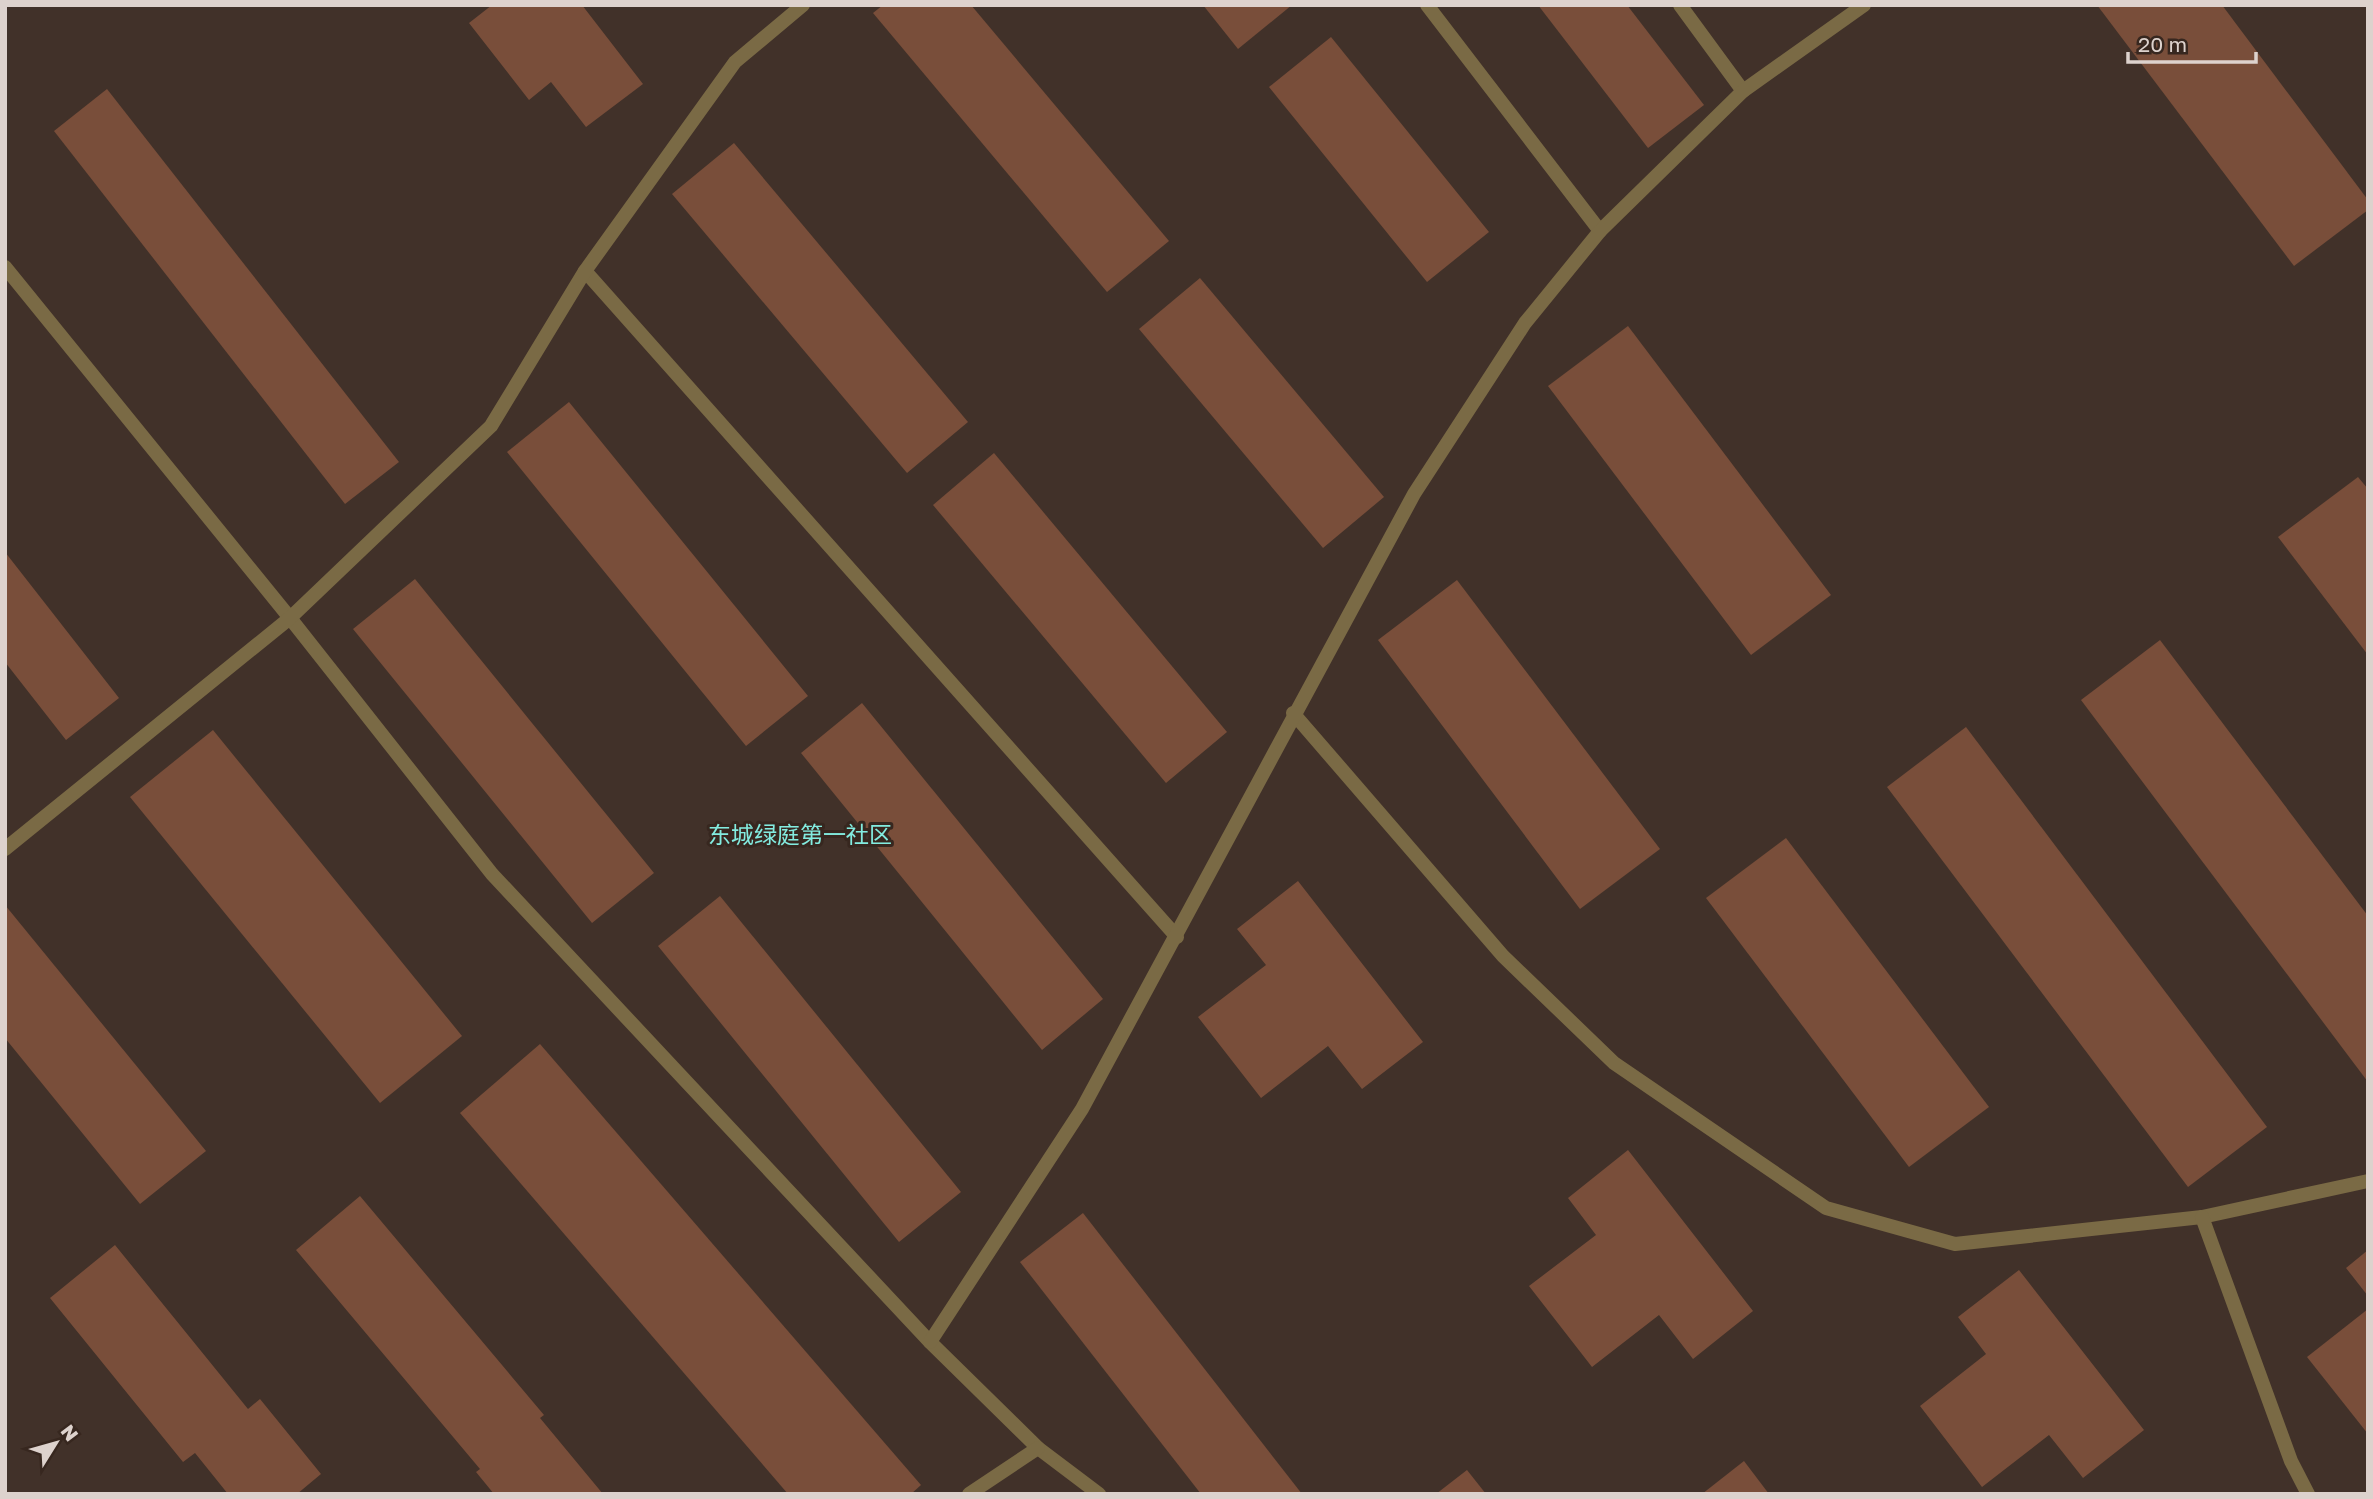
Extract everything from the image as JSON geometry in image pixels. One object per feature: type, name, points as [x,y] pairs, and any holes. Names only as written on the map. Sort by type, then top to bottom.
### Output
[{"type":"street","points":[[5,849],[290,618],[491,426],[585,271],[736,62],[803,5]]},
{"type":"street","points":[[1427,5],[1600,231]]},
{"type":"street","points":[[1680,5],[1743,91]]},
{"type":"street","points":[[930,1342],[1082,1110],[1177,937],[1293,713],[1414,494],[1525,323],[1600,231],[1743,91],[1864,5]]},
{"type":"street","points":[[5,267],[290,618],[492,874],[930,1342],[1038,1448],[1100,1494]]},
{"type":"street","points":[[585,271],[1177,937]]},
{"type":"street","points":[[1293,713],[1503,956],[1614,1063],[1826,1208],[1955,1244],[2202,1217],[2368,1181]]},
{"type":"street","points":[[2202,1217],[2291,1461],[2308,1494]]},
{"type":"street","points":[[969,1494],[1038,1448]]},
{"type":"building","points":[[492,5],[582,5],[643,84],[586,127],[551,82],[529,100],[469,23]]},
{"type":"building","points":[[883,5],[971,5],[1169,241],[1107,292],[873,13]]},
{"type":"building","points":[[1203,5],[1292,5],[1238,49]]},
{"type":"building","points":[[1538,5],[1627,5],[1704,105],[1648,148]]},
{"type":"building","points":[[2097,5],[2222,5],[2368,200],[2368,210],[2294,266]]},
{"type":"building","points":[[1331,37],[1489,232],[1427,282],[1269,87]]},
{"type":"building","points":[[107,89],[399,462],[345,504],[54,131]]},
{"type":"building","points":[[734,143],[968,422],[907,473],[672,194]]},
{"type":"building","points":[[1200,278],[1384,497],[1323,548],[1139,329]]},
{"type":"building","points":[[1628,326],[1831,595],[1751,655],[1548,386]]},
{"type":"building","points":[[569,402],[808,696],[746,746],[507,452]]},
{"type":"building","points":[[994,453],[1227,732],[1166,783],[933,505]]},
{"type":"building","points":[[2358,477],[2368,489],[2368,655],[2278,537]]},
{"type":"building","points":[[5,552],[119,698],[66,740],[5,662]]},
{"type":"building","points":[[415,579],[654,873],[592,923],[353,629]]},
{"type":"building","points":[[1457,580],[1660,849],[1580,909],[1378,640]]},
{"type":"building","points":[[2160,640],[2368,916],[2368,1082],[2081,700]]},
{"type":"building","points":[[862,703],[1103,999],[1042,1050],[801,753]]},
{"type":"building","points":[[1966,727],[2267,1127],[2188,1187],[1887,787]]},
{"type":"building","points":[[213,730],[462,1036],[380,1103],[130,797]]},
{"type":"building","points":[[1786,838],[1989,1107],[1909,1167],[1706,898]]},
{"type":"building","points":[[1298,881],[1423,1042],[1362,1089],[1328,1046],[1261,1098],[1198,1017],[1266,965],[1237,929]]},
{"type":"building","points":[[720,896],[961,1192],[899,1242],[658,946]]},
{"type":"building","points":[[5,905],[206,1151],[140,1204],[5,1038]]},
{"type":"building","points":[[540,1044],[921,1485],[911,1494],[788,1494],[460,1113]]},
{"type":"building","points":[[1628,1150],[1753,1311],[1693,1359],[1659,1315],[1592,1367],[1529,1286],[1596,1235],[1568,1198]]},
{"type":"building","points":[[360,1196],[544,1415],[540,1418],[603,1494],[494,1494],[476,1472],[480,1469],[296,1250]]},
{"type":"building","points":[[1083,1213],[1302,1494],[1201,1494],[1020,1262]]},
{"type":"building","points":[[115,1245],[248,1409],[260,1399],[321,1474],[297,1494],[228,1494],[195,1453],[183,1462],[50,1298]]},
{"type":"building","points":[[2368,1250],[2368,1296],[2346,1268]]},
{"type":"building","points":[[2019,1270],[2144,1430],[2083,1478],[2049,1435],[1982,1487],[1920,1406],[1986,1354],[1958,1317]]},
{"type":"building","points":[[2368,1309],[2368,1434],[2307,1357]]},
{"type":"building","points":[[1744,1461],[1769,1494],[1702,1494]]},
{"type":"building","points":[[1467,1470],[1486,1494],[1436,1494]]},
{"type":"district","name":"东城绿庭第一社区","points":[[800,835]]}]
